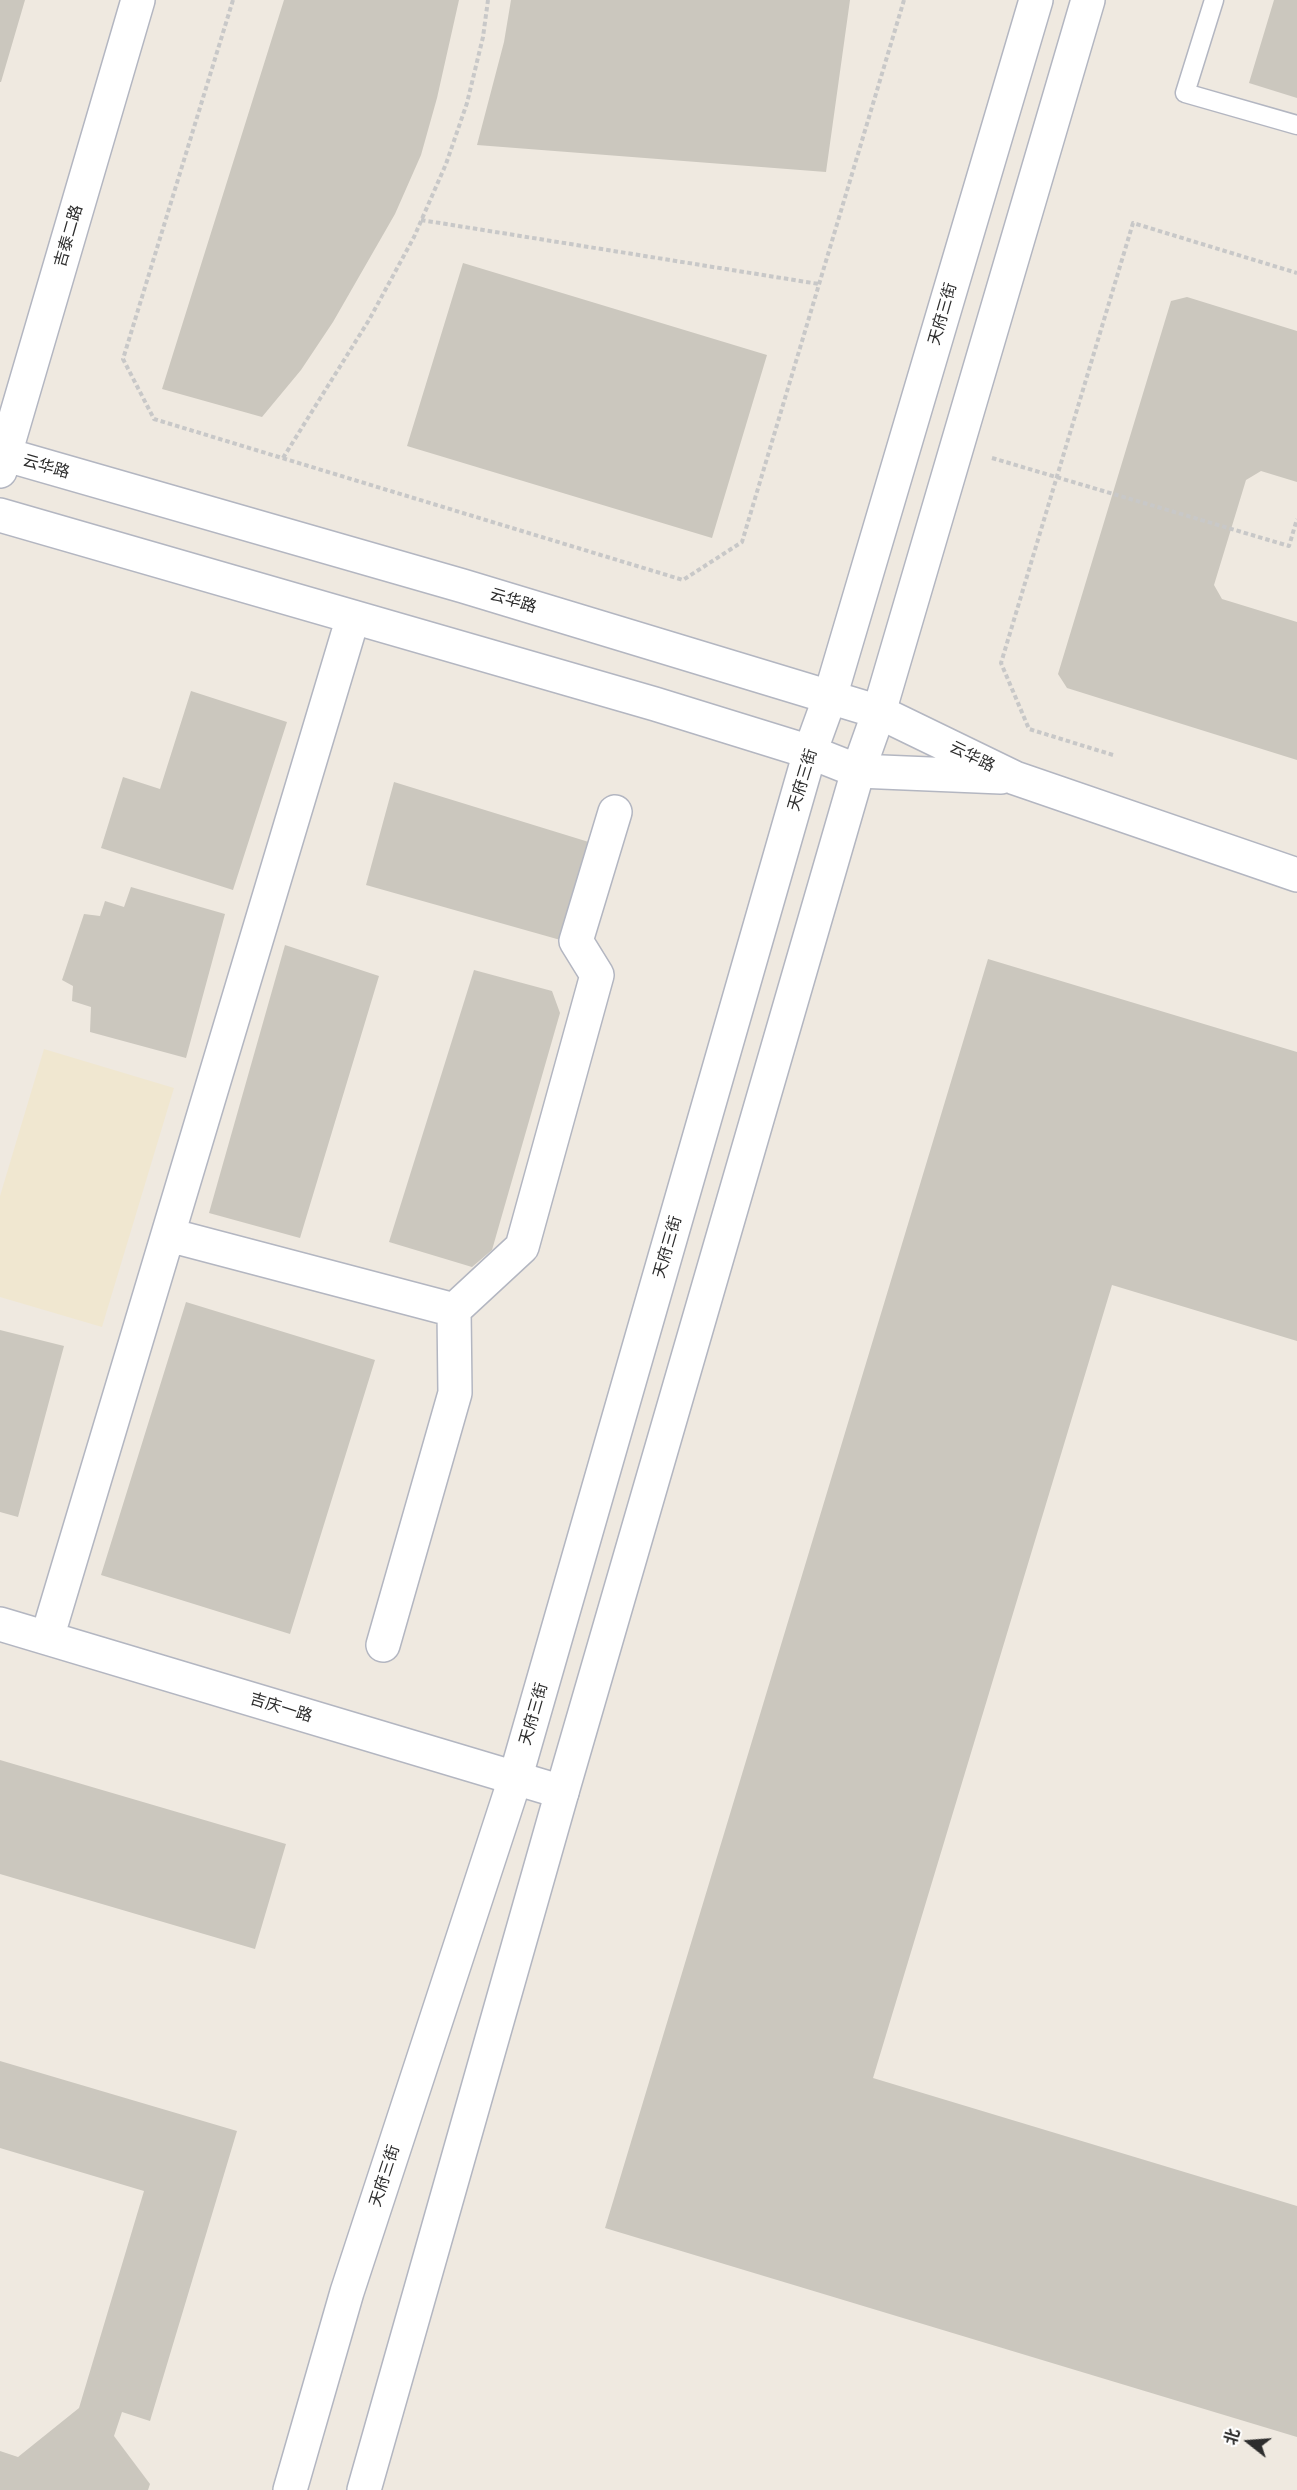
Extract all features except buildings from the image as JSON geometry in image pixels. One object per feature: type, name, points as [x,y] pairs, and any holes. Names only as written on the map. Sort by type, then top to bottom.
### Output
[{"type":"street","name":"吉泰二路","points":[[2,460],[138,0]]},
{"type":"street","name":"天府三街","points":[[290,2490],[347,2292],[515,1779],[810,752],[830,697],[1036,0]]},
{"type":"street","points":[[364,2490],[562,1792],[858,771],[879,712],[1088,0]]},
{"type":"street","name":"云华路","points":[[2,460],[463,586],[879,712],[1015,778],[1297,875]]},
{"type":"street","name":"云华路","points":[[0,515],[655,704],[810,752],[858,771],[1015,778]]},
{"type":"street","points":[[47,1638],[353,617]]},
{"type":"street","points":[[383,1646],[455,1393],[454,1310],[522,1247],[597,975],[576,941],[615,812]]},
{"type":"street","points":[[169,1235],[454,1310]]},
{"type":"street","name":"吉庆一路","points":[[0,1624],[562,1792]]},
{"type":"lane","points":[[1214,0],[1185,93],[1297,125]]},
{"type":"path","points":[[233,0],[123,359],[154,419],[683,580],[742,542],[904,0]]},
{"type":"path","points":[[283,458],[369,320],[421,220],[446,164],[467,103],[483,37],[488,0]]},
{"type":"path","points":[[421,220],[819,284]]},
{"type":"path","points":[[1113,754],[1029,729],[1001,663],[1133,223],[1297,273]]},
{"type":"path","points":[[1057,476],[1289,546],[1297,519]]},
{"type":"shaded area","points":[[44,1049],[174,1088],[102,1327],[0,1297],[0,1196]]}]
